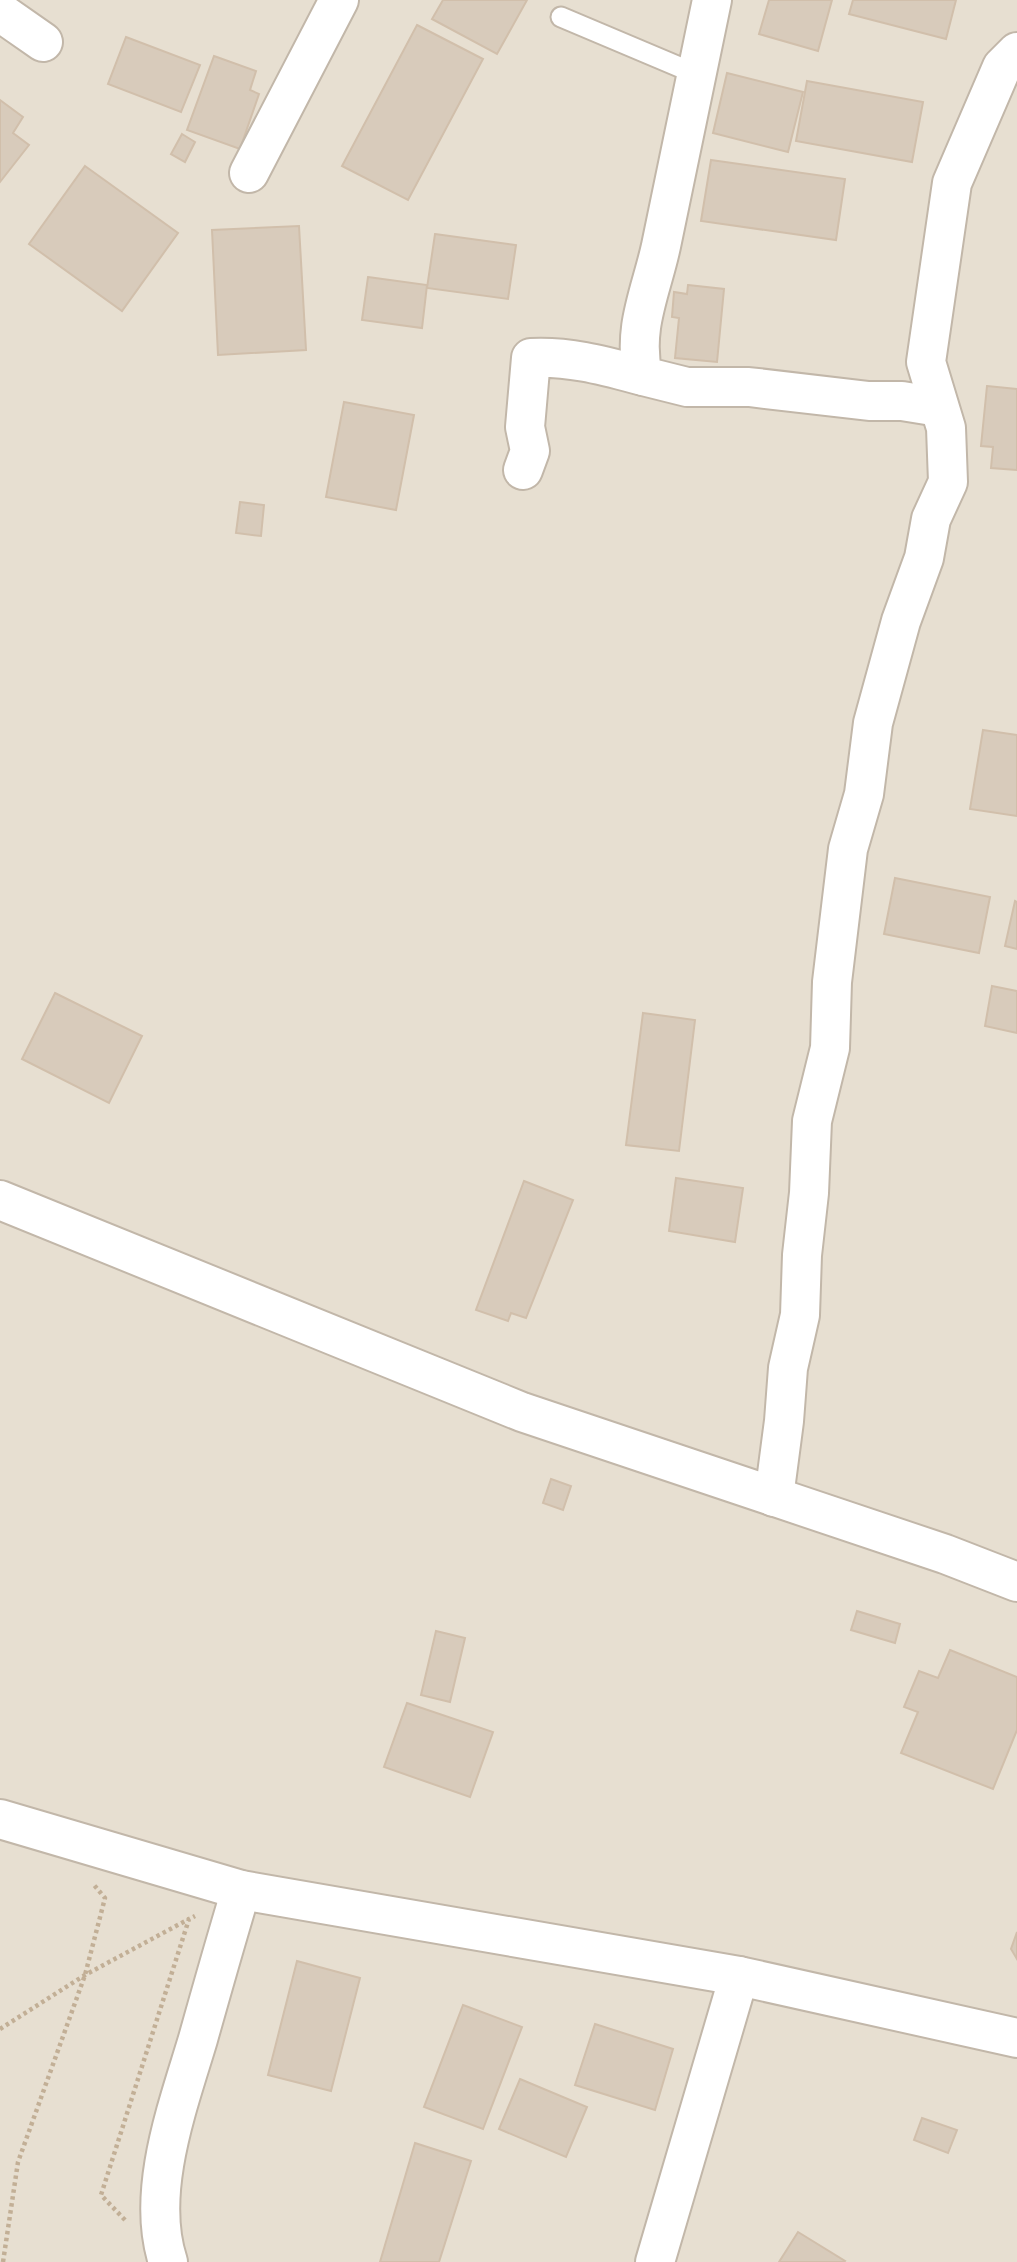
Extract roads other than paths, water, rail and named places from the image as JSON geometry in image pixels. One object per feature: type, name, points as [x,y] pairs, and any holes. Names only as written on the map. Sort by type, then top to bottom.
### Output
[{"type":"street","points":[[249,173],[339,0]]},
{"type":"street","points":[[643,376],[638,353],[642,316],[659,256],[712,0]]},
{"type":"street","points":[[0,12],[43,42]]},
{"type":"street","points":[[774,1497],[788,1368],[800,1315],[812,1121],[830,1048],[832,982],[848,849],[864,794],[873,723],[901,621],[924,558],[931,519],[948,482],[946,428],[926,362],[951,183],[1002,67],[1017,52]]},
{"type":"street","points":[[523,470],[530,451],[525,427],[531,358],[553,357],[585,361],[687,387],[749,387],[939,407]]},
{"type":"street","points":[[0,1200],[522,1412],[945,1554],[1017,1582]]},
{"type":"street","points":[[0,1819],[241,1890],[739,1976],[1017,2038]]},
{"type":"street","points":[[169,2262],[164,2249],[160,2206],[165,2166],[180,2100],[241,1890]]},
{"type":"street","points":[[655,2262],[739,1976]]},
{"type":"lane","points":[[561,17],[696,75]]}]
